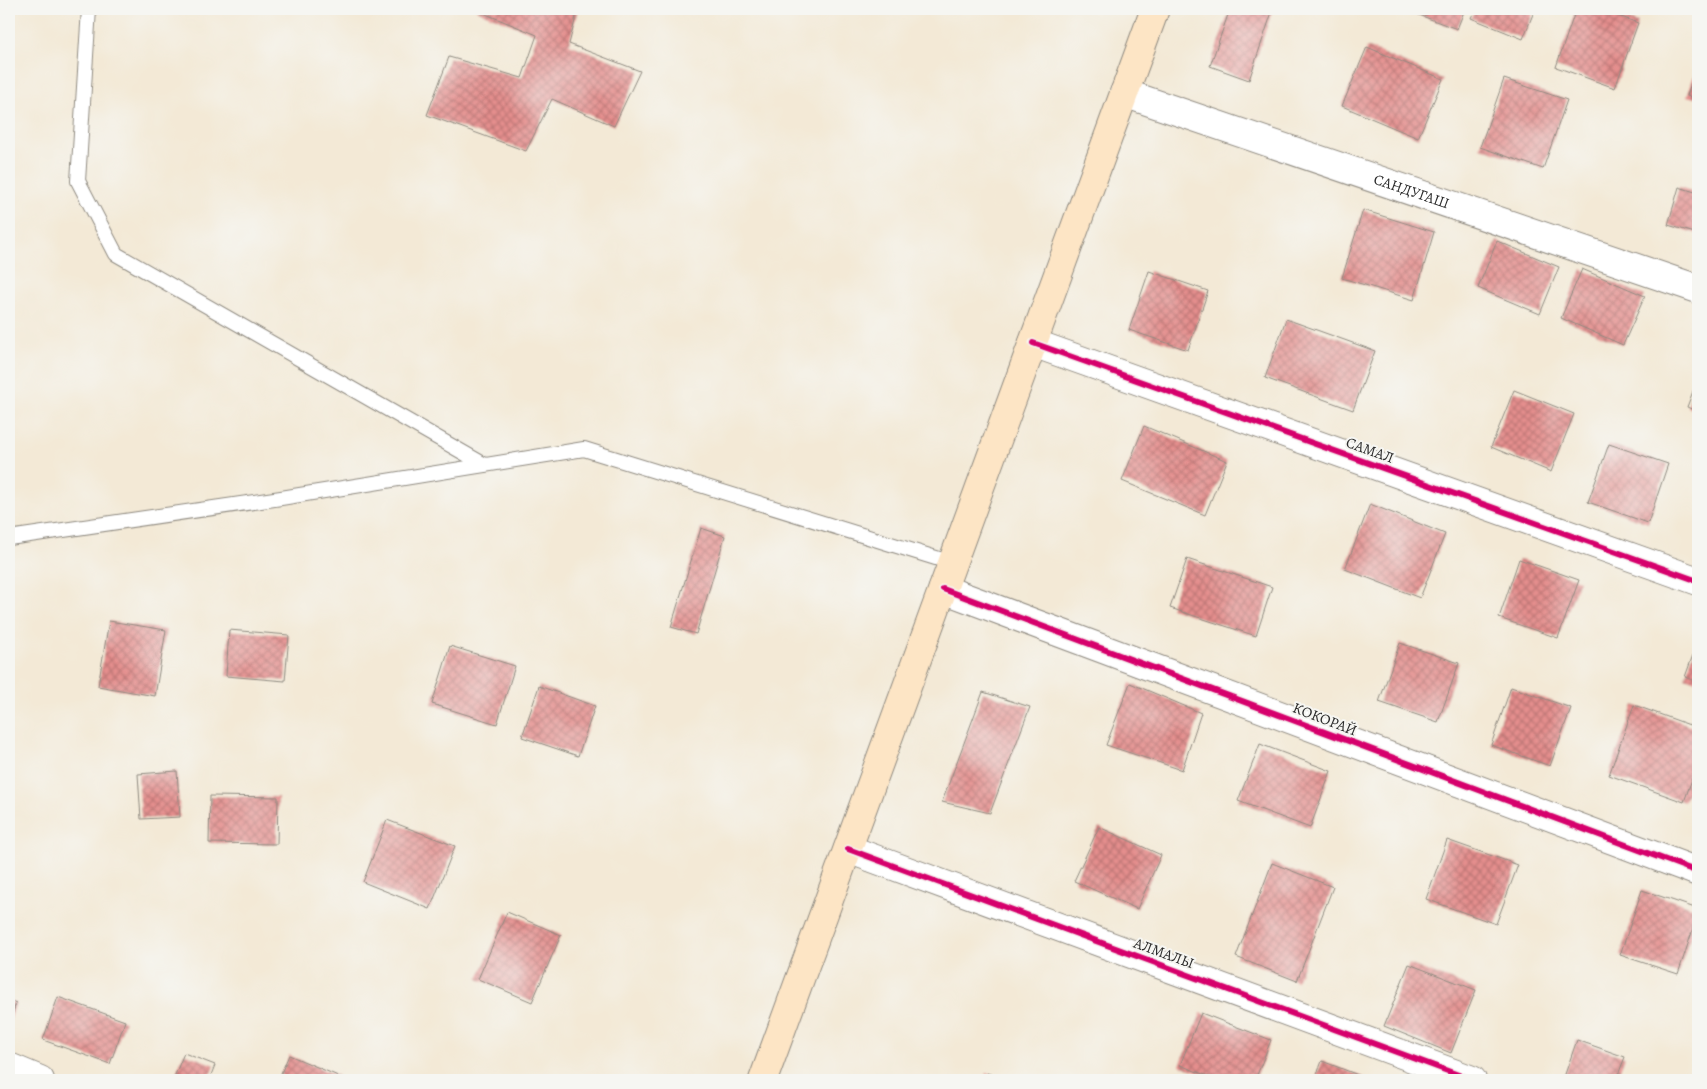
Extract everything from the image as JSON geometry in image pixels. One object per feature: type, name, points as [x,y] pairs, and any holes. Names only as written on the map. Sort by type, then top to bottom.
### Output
[{"type":"main road","points":[[763,1080],[1124,94],[1152,10]]},
{"type":"street","name":"САНДУГАШ","points":[[1124,94],[1698,289]]},
{"type":"street","name":"САМАЛ","points":[[1033,343],[1698,582]]},
{"type":"street","name":"КОКОРАЙ","points":[[943,589],[1698,872]]},
{"type":"street","name":"АЛМАЛЫ","points":[[848,849],[1472,1080]]},
{"type":"street","points":[[9,1067],[40,1080]]},
{"type":"lane","points":[[89,9],[78,181],[116,254],[485,465]]},
{"type":"lane","points":[[9,538],[281,498],[584,449],[952,563]]},
{"type":"building","points":[[476,9],[578,9],[569,44],[640,71],[614,126],[552,99],[526,151],[427,115],[449,57],[522,78],[537,35]]},
{"type":"building","points":[[645,9],[662,9],[660,14]]},
{"type":"building","points":[[1230,9],[1273,9],[1249,80],[1210,66]]},
{"type":"building","points":[[1403,9],[1465,9],[1457,29]]},
{"type":"building","points":[[1475,9],[1535,9],[1523,39],[1471,18]]},
{"type":"building","points":[[1576,9],[1599,9],[1638,23],[1615,88],[1556,67]]},
{"type":"building","points":[[1367,47],[1443,79],[1418,138],[1342,106]]},
{"type":"building","points":[[1698,63],[1698,99],[1687,96]]},
{"type":"building","points":[[1504,79],[1567,100],[1543,169],[1480,147]]},
{"type":"building","points":[[1679,187],[1698,193],[1698,234],[1668,225]]},
{"type":"building","points":[[1363,210],[1434,232],[1414,300],[1342,278]]},
{"type":"building","points":[[1497,241],[1559,267],[1540,314],[1478,288]]},
{"type":"building","points":[[1582,269],[1645,296],[1623,345],[1561,318]]},
{"type":"building","points":[[1149,271],[1208,291],[1188,350],[1129,330]]},
{"type":"building","points":[[1286,319],[1375,351],[1353,410],[1265,378]]},
{"type":"building","points":[[1698,378],[1698,412],[1687,407]]},
{"type":"building","points":[[1514,390],[1574,414],[1551,472],[1491,447]]},
{"type":"building","points":[[1144,426],[1227,461],[1205,515],[1122,481]]},
{"type":"building","points":[[1609,444],[1668,464],[1648,523],[1588,502]]},
{"type":"building","points":[[1370,504],[1445,534],[1420,598],[1345,569]]},
{"type":"building","points":[[701,528],[725,536],[696,634],[671,627]]},
{"type":"building","points":[[1187,559],[1272,587],[1256,636],[1170,608]]},
{"type":"building","points":[[1519,559],[1579,580],[1558,638],[1499,618]]},
{"type":"building","points":[[109,621],[166,630],[155,696],[98,686]]},
{"type":"building","points":[[229,630],[289,635],[285,681],[226,676]]},
{"type":"building","points":[[1698,641],[1698,682],[1685,677]]},
{"type":"building","points":[[1400,643],[1459,663],[1438,722],[1379,702]]},
{"type":"building","points":[[450,646],[515,666],[497,724],[432,704]]},
{"type":"building","points":[[1130,683],[1201,713],[1182,770],[1106,745]]},
{"type":"building","points":[[539,686],[595,706],[578,756],[522,737]]},
{"type":"building","points":[[1511,687],[1571,708],[1550,766],[1491,745]]},
{"type":"building","points":[[983,692],[1030,707],[990,813],[942,802]]},
{"type":"building","points":[[1634,705],[1698,728],[1698,762],[1684,802],[1609,775]]},
{"type":"building","points":[[1260,744],[1331,771],[1310,828],[1238,801]]},
{"type":"building","points":[[177,771],[180,817],[141,819],[138,774]]},
{"type":"building","points":[[210,796],[278,797],[277,844],[209,843]]},
{"type":"building","points":[[387,820],[455,846],[430,909],[363,882]]},
{"type":"building","points":[[1099,827],[1161,855],[1137,909],[1074,881]]},
{"type":"building","points":[[1447,840],[1518,865],[1496,924],[1426,899]]},
{"type":"building","points":[[1272,863],[1333,887],[1297,981],[1236,957]]},
{"type":"building","points":[[1642,890],[1698,909],[1678,974],[1620,955]]},
{"type":"building","points":[[507,912],[561,935],[532,1002],[478,979]]},
{"type":"building","points":[[1409,964],[1476,990],[1451,1053],[1384,1026]]},
{"type":"building","points":[[58,997],[125,1021],[110,1064],[43,1040]]},
{"type":"building","points":[[9,1000],[16,1003],[9,1024]]},
{"type":"building","points":[[1201,1013],[1271,1040],[1255,1080],[1218,1080],[1180,1065]]},
{"type":"building","points":[[1577,1040],[1625,1057],[1616,1080],[1563,1080]]},
{"type":"building","points":[[184,1053],[215,1065],[209,1080],[173,1080]]},
{"type":"building","points":[[289,1055],[338,1076],[336,1080],[278,1080]]},
{"type":"building","points":[[1322,1061],[1371,1080],[1315,1080]]},
{"type":"building","points":[[987,1073],[1008,1080],[985,1080]]},
{"type":"cycle path","points":[[1033,343],[1698,581]]},
{"type":"cycle path","points":[[943,589],[1698,872]]},
{"type":"cycle path","points":[[848,849],[1472,1080]]}]
